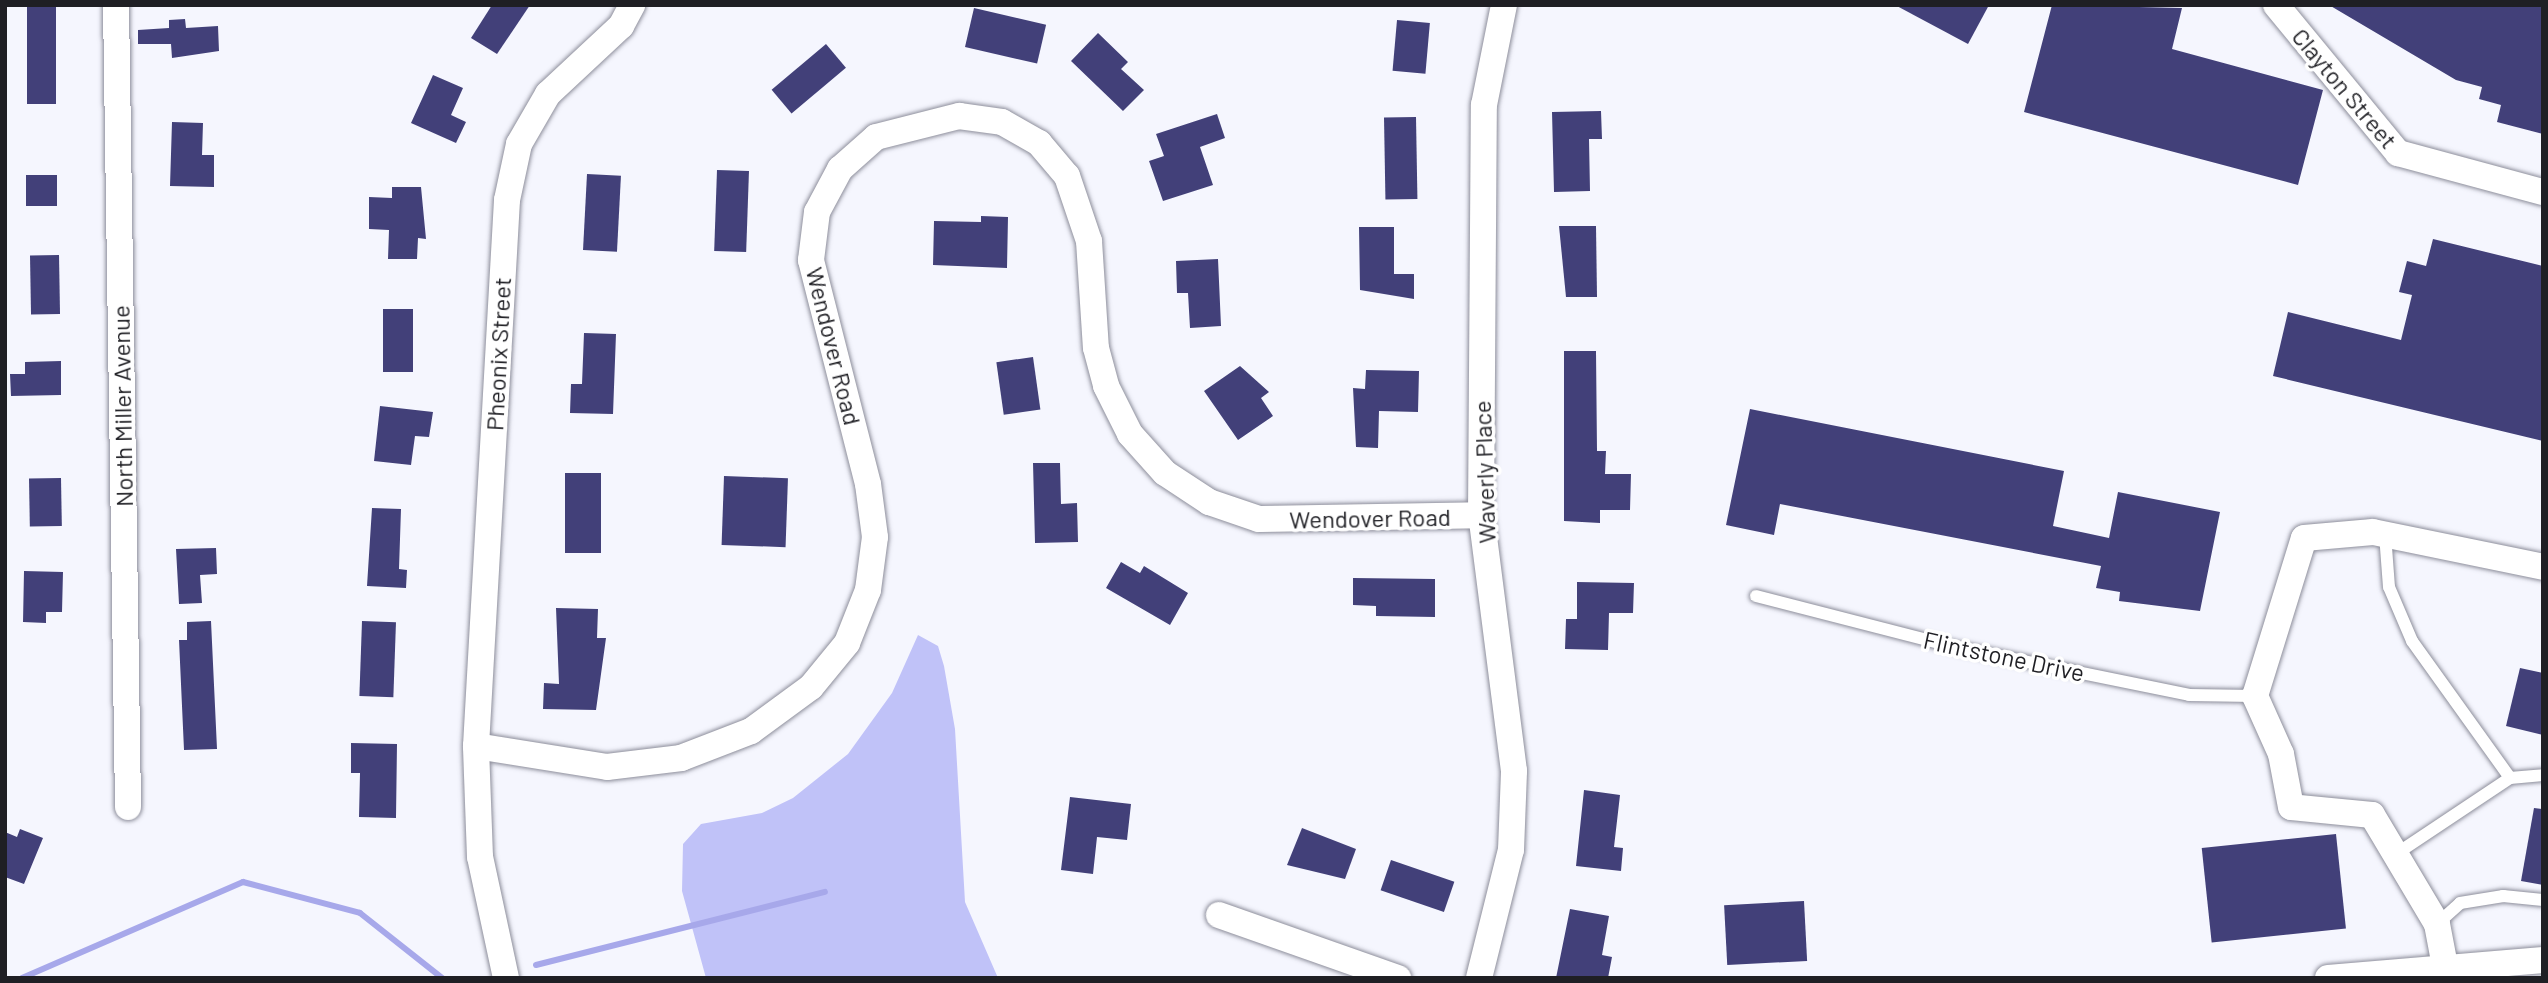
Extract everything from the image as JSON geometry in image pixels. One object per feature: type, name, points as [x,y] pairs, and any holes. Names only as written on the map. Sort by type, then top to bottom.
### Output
[{"type":"street","name":"North Miller Avenue","points":[[116,5],[128,807]]},
{"type":"street","name":"Pheonix Street","points":[[506,978],[480,857],[476,746],[506,200],[519,144],[548,94],[621,26],[632,5]]},
{"type":"street","name":"Waverly Place","points":[[1479,978],[1511,850],[1514,771],[1481,515],[1484,105],[1504,5]]},
{"type":"street","name":"Clayton Street","points":[[2276,5],[2398,153],[2543,191]]},
{"type":"street","name":"Wendover Road","points":[[476,746],[607,767],[681,758],[751,731],[811,687],[847,643],[868,590],[874,537],[868,484],[811,260],[817,212],[840,169],[876,136],[959,116],[1002,122],[1030,138],[1067,176],[1089,241],[1096,348],[1106,386],[1130,434],[1165,473],[1209,502],[1259,519],[1481,515]]},
{"type":"street","points":[[2445,966],[2437,923],[2372,815],[2291,807],[2281,754],[2255,696],[2304,538],[2385,534],[2543,566]]},
{"type":"street","points":[[1219,915],[1398,978]]},
{"type":"street","points":[[2328,978],[2445,966],[2543,960]]},
{"type":"lane","points":[[2385,534],[2389,587],[2412,641],[2510,778]]},
{"type":"lane","name":"Flintstone Drive","points":[[1756,596],[1959,648],[2189,695],[2255,696]]},
{"type":"lane","points":[[2396,854],[2510,778],[2543,775]]},
{"type":"lane","points":[[2437,923],[2460,903],[2503,896],[2543,900]]},
{"type":"shaded area","points":[[918,635],[938,646],[944,666],[955,729],[965,902],[998,978],[706,978],[682,891],[683,844],[701,824],[762,813],[793,798],[848,754],[892,693]]},
{"type":"building","points":[[27,5],[56,5],[56,104],[27,104]]},
{"type":"building","points":[[492,5],[530,5],[497,54],[471,38]]},
{"type":"building","points":[[1895,5],[1989,5],[1968,44]]},
{"type":"building","points":[[2052,5],[2182,8],[2172,49],[2323,90],[2298,185],[2024,112]]},
{"type":"building","points":[[2329,5],[2543,5],[2543,134],[2497,122],[2501,105],[2479,99],[2482,87],[2456,80]]},
{"type":"building","points":[[974,8],[1046,25],[1037,64],[965,47]]},
{"type":"building","points":[[185,19],[186,28],[218,26],[219,51],[172,58],[171,44],[138,44],[138,30],[169,28],[169,20]]},
{"type":"building","points":[[1397,20],[1430,23],[1425,74],[1393,71]]},
{"type":"building","points":[[1098,33],[1128,62],[1121,69],[1144,90],[1123,111],[1071,61]]},
{"type":"building","points":[[826,44],[846,68],[792,113],[772,90]]},
{"type":"building","points":[[433,75],[463,88],[451,115],[466,122],[456,143],[411,123]]},
{"type":"building","points":[[1601,111],[1602,139],[1589,139],[1590,191],[1554,192],[1552,112]]},
{"type":"building","points":[[1217,114],[1225,138],[1200,147],[1213,185],[1163,201],[1149,161],[1164,156],[1156,134]]},
{"type":"building","points":[[1416,117],[1417,199],[1385,200],[1384,118]]},
{"type":"building","points":[[172,122],[203,123],[202,155],[214,155],[214,187],[170,186]]},
{"type":"building","points":[[717,170],[749,171],[746,252],[714,251]]},
{"type":"building","points":[[587,174],[621,176],[617,252],[583,250]]},
{"type":"building","points":[[26,175],[57,175],[57,206],[26,206]]},
{"type":"building","points":[[392,187],[421,187],[426,239],[418,238],[417,259],[388,259],[389,230],[369,229],[369,197],[392,198]]},
{"type":"building","points":[[981,216],[1008,217],[1007,268],[933,265],[934,221],[981,222]]},
{"type":"building","points":[[1559,226],[1596,226],[1597,297],[1566,297]]},
{"type":"building","points":[[1359,227],[1394,227],[1394,274],[1414,274],[1414,299],[1360,290]]},
{"type":"building","points":[[2433,239],[2543,266],[2543,441],[2273,376],[2288,312],[2401,340],[2412,295],[2399,292],[2407,261],[2426,266]]},
{"type":"building","points":[[59,255],[60,314],[31,314],[30,256]]},
{"type":"building","points":[[1218,259],[1221,326],[1190,328],[1188,293],[1177,293],[1176,261]]},
{"type":"building","points":[[383,309],[413,309],[413,372],[383,372]]},
{"type":"building","points":[[584,333],[616,334],[613,414],[570,413],[571,384],[582,384]]},
{"type":"building","points":[[1564,351],[1596,351],[1597,451],[1606,451],[1605,474],[1631,474],[1630,510],[1600,510],[1600,523],[1564,521]]},
{"type":"building","points":[[1033,357],[1040,409],[1004,415],[996,362]]},
{"type":"building","points":[[61,361],[61,395],[11,396],[10,374],[25,374],[25,362]]},
{"type":"building","points":[[1240,366],[1269,392],[1261,398],[1273,416],[1238,440],[1204,391]]},
{"type":"building","points":[[1366,370],[1419,371],[1418,412],[1379,411],[1378,448],[1356,447],[1353,388],[1365,389]]},
{"type":"building","points":[[380,406],[433,412],[429,437],[415,436],[411,465],[374,461]]},
{"type":"building","points":[[1750,409],[2064,471],[2053,526],[2109,538],[2118,492],[2220,512],[2200,611],[2119,601],[2120,592],[2096,588],[2101,566],[1780,504],[1774,535],[1726,525]]},
{"type":"building","points":[[1033,463],[1060,463],[1061,504],[1077,503],[1078,542],[1035,543]]},
{"type":"building","points":[[565,473],[601,473],[601,553],[565,553]]},
{"type":"building","points":[[724,476],[788,478],[786,547],[722,545]]},
{"type":"building","points":[[61,478],[62,526],[30,527],[29,479]]},
{"type":"building","points":[[372,508],[401,509],[399,569],[407,570],[406,588],[367,586]]},
{"type":"building","points":[[216,548],[217,574],[200,575],[202,603],[179,604],[176,549]]},
{"type":"building","points":[[1121,562],[1140,573],[1144,566],[1188,593],[1170,625],[1106,588]]},
{"type":"building","points":[[24,571],[63,572],[62,612],[46,612],[46,623],[23,622]]},
{"type":"building","points":[[1353,578],[1435,579],[1435,617],[1376,616],[1376,606],[1353,605]]},
{"type":"building","points":[[1577,582],[1634,583],[1633,613],[1609,613],[1608,650],[1565,649],[1566,619],[1577,619]]},
{"type":"building","points":[[556,608],[598,609],[597,638],[606,638],[596,710],[543,709],[544,683],[559,684]]},
{"type":"building","points":[[211,621],[217,749],[184,750],[179,640],[187,640],[187,622]]},
{"type":"building","points":[[362,621],[396,622],[393,697],[359,696]]},
{"type":"building","points":[[2520,668],[2543,673],[2543,735],[2506,726]]},
{"type":"building","points":[[351,743],[397,744],[396,818],[359,817],[360,773],[351,773]]},
{"type":"building","points":[[1584,790],[1620,795],[1614,847],[1623,848],[1621,871],[1576,866]]},
{"type":"building","points":[[1070,797],[1131,804],[1127,840],[1097,837],[1093,874],[1061,870]]},
{"type":"building","points":[[2534,808],[2543,809],[2543,885],[2521,881]]},
{"type":"building","points":[[1302,828],[1356,849],[1345,879],[1287,865]]},
{"type":"building","points":[[20,829],[43,838],[24,884],[5,877],[5,832],[17,837]]},
{"type":"building","points":[[2336,834],[2346,928],[2212,943],[2202,848]]},
{"type":"building","points":[[1391,860],[1454,882],[1444,912],[1381,890]]},
{"type":"building","points":[[1804,901],[1807,961],[1727,965],[1724,905]]},
{"type":"building","points":[[1570,909],[1609,916],[1602,955],[1612,957],[1608,978],[1556,978]]},
{"type":"waterway","points":[[22,978],[243,882],[360,913],[442,978]]},
{"type":"waterway","points":[[536,965],[825,892]]}]
